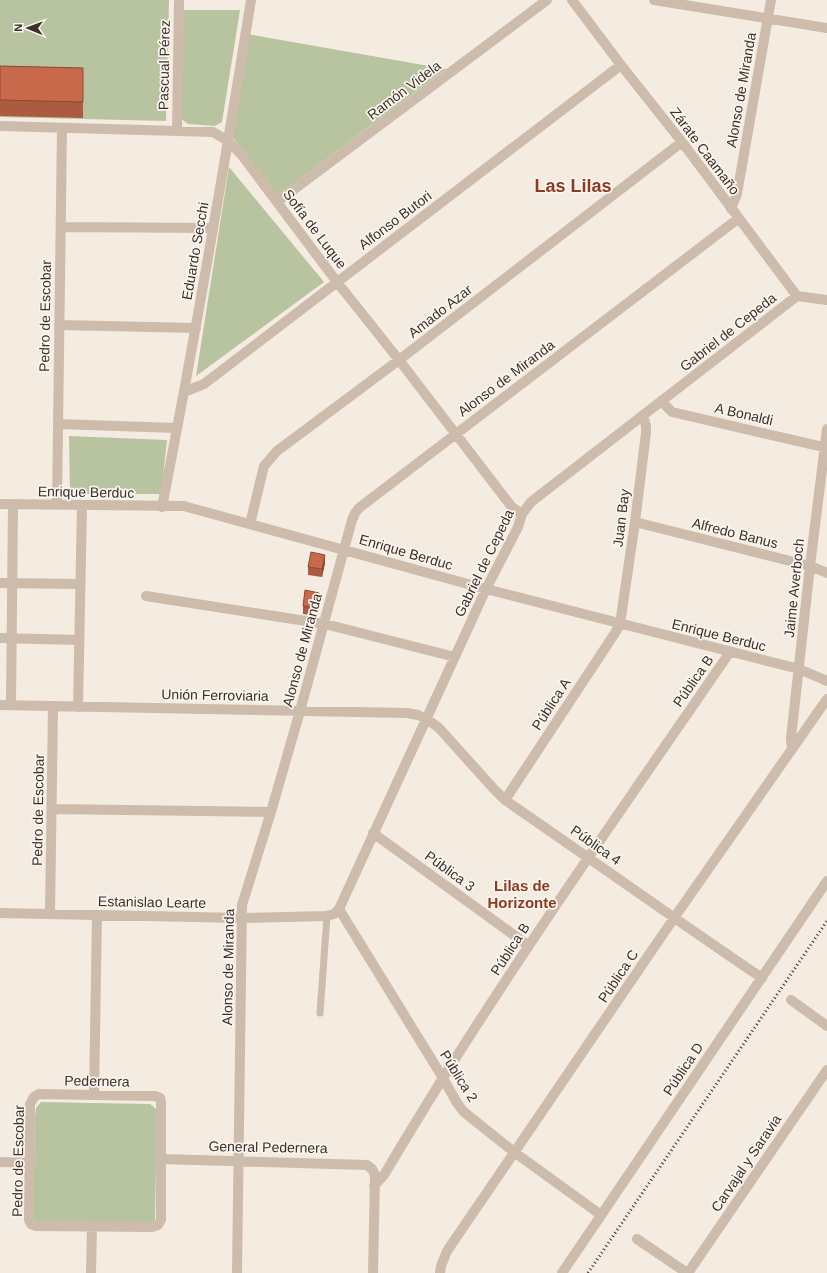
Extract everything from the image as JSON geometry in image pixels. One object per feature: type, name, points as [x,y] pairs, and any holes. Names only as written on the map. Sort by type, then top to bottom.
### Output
[{"type":"street","name":"Pascual Pérez","points":[[177,131],[179,0]]},
{"type":"street","name":"Eduardo Secchi","points":[[162,507],[196,328],[251,0]]},
{"type":"street","name":"Ramón Videla","points":[[277,202],[547,0]]},
{"type":"street","name":"Zárate Caamaño","points":[[572,0],[682,142],[797,296]]},
{"type":"street","points":[[654,0],[670,1],[827,28]]},
{"type":"street","name":"Alonso de Miranda","points":[[731,208],[737,194],[771,0]]},
{"type":"street","name":"Alfonso Butori","points":[[184,392],[204,384],[621,65]]},
{"type":"street","name":"Sofía de Luque","points":[[0,126],[213,132],[228,141],[241,154],[337,282],[508,502],[522,514]]},
{"type":"street","name":"Pedro de Escobar","points":[[57,505],[62,128]]},
{"type":"street","name":"Amado Azar","points":[[250,524],[264,466],[270,457],[399,360],[682,142]]},
{"type":"street","name":"Alonso de Miranda","points":[[237,1273],[242,906],[272,812],[325,624],[352,520],[359,508],[739,218]]},
{"type":"street","points":[[61,227],[212,228]]},
{"type":"street","points":[[797,296],[827,300]]},
{"type":"street","name":"Gabriel de Cepeda","points":[[339,909],[486,589],[518,527],[522,514],[531,502],[797,296]]},
{"type":"street","points":[[59,325],[196,328]]},
{"type":"street","name":"A Bonaldi","points":[[661,401],[672,412],[826,448]]},
{"type":"street","name":"Juan Bay","points":[[620,624],[635,522],[646,426],[643,415]]},
{"type":"street","points":[[58,424],[177,428]]},
{"type":"street","name":"Jaime Averboch","points":[[792,749],[791,738],[810,566],[826,448],[827,429]]},
{"type":"street","name":"Enrique Berduc","points":[[0,504],[191,508],[486,589],[799,669],[827,681]]},
{"type":"street","points":[[10,705],[13,504]]},
{"type":"street","points":[[78,707],[82,506]]},
{"type":"street","name":"Alfredo Banus","points":[[635,522],[810,566],[827,573]]},
{"type":"street","points":[[0,583],[80,584]]},
{"type":"street","points":[[146,596],[325,624],[455,657]]},
{"type":"street","name":"Pública A","points":[[505,800],[620,624]]},
{"type":"street","points":[[0,638],[79,640]]},
{"type":"street","name":"Pública B","points":[[374,1186],[384,1175],[443,1078],[588,857],[730,652]]},
{"type":"street","name":"Pública C","points":[[440,1273],[440,1266],[447,1251],[674,918],[827,699]]},
{"type":"street","name":"Unión Ferroviaria","points":[[0,705],[407,713],[418,715],[427,719]]},
{"type":"street","name":"Pedro de Escobar","points":[[50,914],[54,706]]},
{"type":"street","name":"Pública 4","points":[[427,719],[439,728],[505,800],[762,978]]},
{"type":"street","points":[[52,809],[272,812]]},
{"type":"street","name":"Pública 3","points":[[373,833],[529,946]]},
{"type":"street","name":"Pública D","points":[[562,1273],[827,881]]},
{"type":"street","points":[[327,916],[334,914],[339,909]]},
{"type":"street","name":"Pública 2","points":[[339,909],[443,1078],[456,1102],[464,1112],[514,1152],[601,1215]]},
{"type":"street","name":"Estanislao Learte","points":[[0,913],[242,918],[327,916]]},
{"type":"street","points":[[94,1095],[97,915]]},
{"type":"street","points":[[791,1000],[827,1026]]},
{"type":"street","name":"Carvajal y Saravia","points":[[688,1273],[827,1070]]},
{"type":"street","name":"Pedernera","points":[[34,1097],[39,1094],[155,1096],[160,1098],[161,1159]]},
{"type":"street","name":"Pedro de Escobar","points":[[34,1097],[30,1104],[29,1220],[36,1226],[92,1227]]},
{"type":"street","points":[[91,1273],[92,1227],[152,1227],[158,1225],[161,1220],[161,1159]]},
{"type":"street","name":"General Pedernera","points":[[161,1159],[367,1164],[372,1169],[374,1175],[374,1186]]},
{"type":"street","points":[[0,1162],[30,1163]]},
{"type":"street","points":[[373,1273],[374,1186]]},
{"type":"street","points":[[637,1239],[688,1273]]},
{"type":"lane","points":[[320,1012],[327,916]]},
{"type":"green space","points":[[0,0],[169,0],[166,121],[0,117]]},
{"type":"green space","points":[[181,10],[240,10],[222,122],[215,126],[188,124],[179,117]]},
{"type":"green space","points":[[247,34],[446,69],[277,196],[231,135]]},
{"type":"green space","points":[[229,167],[324,282],[196,376]]},
{"type":"green space","points":[[69,436],[167,440],[161,494],[70,494]]},
{"type":"green space","points":[[41,1102],[150,1104],[156,1109],[155,1219],[152,1225],[36,1222],[33,1216],[35,1116],[36,1108]]},
{"type":"building","points":[[0,66],[83,68],[83,102],[0,100]]},
{"type":"building","points":[[311,552],[325,555],[322,569],[308,567]]},
{"type":"building","points":[[305,590],[319,593],[317,608],[303,606]]},
{"type":"railway","points":[[588,1273],[827,921]]},
{"type":"district","name":"Las Lilas","points":[[573,186]]},
{"type":"district","name":"Lilas de Horizonte","points":[[522,894]]}]
